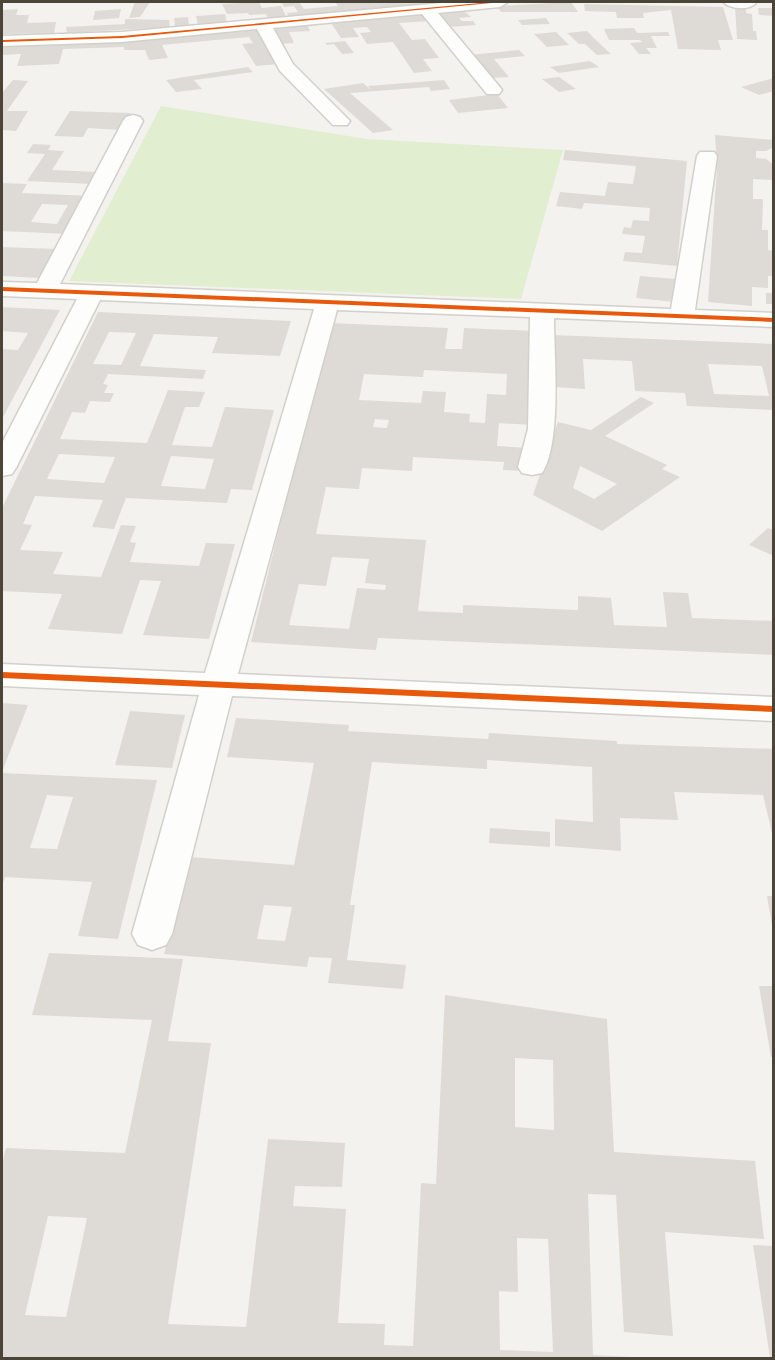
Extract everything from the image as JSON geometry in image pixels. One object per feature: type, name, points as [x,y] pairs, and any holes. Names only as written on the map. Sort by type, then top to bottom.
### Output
[{"type":"street","points":[[2,41],[123,37],[500,2]]},
{"type":"street","points":[[426,9],[493,90]]},
{"type":"street","points":[[263,25],[286,67],[340,121]]},
{"type":"street","points":[[45,291],[133,121]]},
{"type":"street","points":[[682,317],[707,156]]},
{"type":"street","points":[[2,289],[774,320]]},
{"type":"street","points":[[2,468],[92,293]]},
{"type":"street","points":[[152,934],[219,683],[327,303]]},
{"type":"street","points":[[532,467],[541,429],[542,312]]},
{"type":"street","points":[[2,675],[774,709]]},
{"type":"green space","points":[[161,106],[367,139],[563,150],[521,299],[69,281]]},
{"type":"building","points":[[135,2],[150,2],[140,17],[129,18]]},
{"type":"building","points":[[259,2],[262,8],[281,6],[287,18],[268,19],[266,14],[227,14],[222,4]]},
{"type":"building","points":[[281,2],[299,2],[304,9],[338,6],[335,2],[434,3],[289,17],[287,13],[298,12],[294,6],[284,7]]},
{"type":"building","points":[[571,2],[578,12],[501,12],[497,6]]},
{"type":"building","points":[[584,4],[723,7],[733,40],[718,40],[721,50],[678,49],[671,10],[643,13],[644,18],[617,18],[616,12],[585,11]]},
{"type":"building","points":[[735,6],[746,7],[746,13],[752,14],[753,31],[756,31],[757,40],[737,39]]},
{"type":"building","points":[[758,8],[774,8],[774,16],[759,15]]},
{"type":"building","points":[[18,9],[16,15],[29,15],[27,23],[56,22],[54,33],[2,34],[2,10]]},
{"type":"building","points":[[121,9],[119,18],[93,20],[95,11]]},
{"type":"building","points":[[462,9],[471,17],[459,18],[462,21],[473,21],[476,25],[449,27],[437,13]]},
{"type":"building","points":[[423,12],[430,21],[399,23],[412,40],[425,39],[439,58],[423,59],[432,71],[414,73],[393,42],[367,44],[360,33],[371,32],[367,27],[353,28],[359,37],[341,38],[329,20]]},
{"type":"building","points":[[225,14],[227,23],[198,25],[196,16]]},
{"type":"building","points":[[188,17],[189,26],[175,27],[174,18]]},
{"type":"building","points":[[546,18],[550,24],[522,25],[518,20]]},
{"type":"building","points":[[125,19],[169,20],[170,27],[67,33],[66,27],[125,24]]},
{"type":"building","points":[[307,24],[310,31],[289,32],[294,43],[279,44],[272,27]]},
{"type":"building","points":[[634,28],[637,33],[668,32],[670,36],[651,36],[657,48],[646,48],[651,54],[639,54],[630,43],[642,42],[640,40],[609,40],[604,29]]},
{"type":"building","points":[[259,30],[279,64],[256,66],[242,44],[253,43],[249,37],[162,45],[168,58],[149,60],[145,50],[124,50],[124,47],[63,49],[59,64],[17,66],[21,54],[2,55],[2,44],[141,40]]},
{"type":"building","points":[[587,31],[611,54],[597,55],[567,33]]},
{"type":"building","points":[[556,32],[569,45],[547,47],[534,34]]},
{"type":"building","points":[[345,41],[354,53],[342,54],[334,44],[325,43]]},
{"type":"building","points":[[519,50],[525,56],[494,59],[509,77],[489,78],[469,55]]},
{"type":"building","points":[[590,61],[599,67],[559,73],[550,67]]},
{"type":"building","points":[[248,67],[253,72],[194,80],[202,89],[176,92],[166,80]]},
{"type":"building","points":[[559,77],[576,89],[559,92],[542,79]]},
{"type":"building","points":[[774,78],[774,91],[759,95],[741,87]]},
{"type":"building","points":[[13,80],[28,81],[7,111],[28,111],[16,131],[2,130],[2,93]]},
{"type":"building","points":[[444,80],[450,89],[431,91],[429,87],[350,93],[393,130],[373,133],[324,89],[363,83],[371,90],[368,86]]},
{"type":"building","points":[[497,94],[508,108],[458,113],[449,100]]},
{"type":"building","points":[[70,111],[131,113],[121,130],[88,128],[83,137],[54,136]]},
{"type":"building","points":[[715,135],[774,140],[774,147],[766,151],[756,151],[756,158],[766,159],[774,165],[774,180],[753,179],[753,199],[763,199],[762,230],[768,230],[768,250],[774,251],[774,276],[768,276],[768,288],[752,287],[752,306],[708,302],[717,167]]},
{"type":"building","points":[[33,144],[51,145],[48,150],[64,151],[52,170],[99,172],[92,184],[27,181],[45,154],[27,153]]},
{"type":"building","points":[[565,150],[687,161],[677,266],[623,261],[625,252],[642,253],[645,236],[622,234],[624,227],[631,228],[633,220],[649,221],[650,208],[584,203],[582,209],[556,206],[560,192],[605,196],[608,182],[633,184],[636,166],[563,160]]},
{"type":"building","points":[[2,183],[27,184],[22,193],[91,196],[69,234],[2,231]],"holes":[[[42,204],[68,205],[57,224],[31,222]]]},
{"type":"building","points":[[2,247],[56,249],[40,278],[2,276]]},
{"type":"building","points":[[640,276],[676,279],[674,302],[636,298]]},
{"type":"building","points":[[766,293],[774,293],[774,304],[766,304]]},
{"type":"building","points":[[2,307],[60,310],[2,419],[2,349],[18,350],[28,333],[2,331]]},
{"type":"building","points":[[98,312],[291,321],[280,356],[212,353],[218,337],[154,334],[140,366],[206,370],[203,379],[108,374],[103,384],[108,385],[104,393],[114,393],[110,402],[90,401],[85,413],[72,412],[60,439],[147,443],[168,390],[205,392],[199,407],[185,407],[172,445],[212,447],[225,407],[274,410],[252,490],[231,489],[227,503],[126,498],[114,529],[92,527],[103,500],[35,496],[23,524],[32,525],[20,550],[63,552],[53,574],[101,577],[121,525],[136,526],[130,542],[136,543],[130,562],[199,566],[206,543],[235,544],[209,639],[143,635],[161,581],[140,580],[122,634],[48,629],[62,594],[2,591],[2,508]],"holes":[[[109,332],[136,333],[121,365],[93,364]],[[59,454],[115,457],[104,483],[47,479]],[[171,456],[214,459],[205,489],[161,486]]]},
{"type":"building","points":[[330,323],[448,328],[445,349],[462,349],[464,328],[536,331],[532,425],[499,423],[497,446],[527,448],[526,471],[503,470],[504,462],[413,457],[412,471],[362,468],[359,489],[326,487],[316,534],[426,540],[418,611],[463,613],[463,605],[578,610],[578,596],[611,598],[614,625],[667,627],[663,592],[688,593],[692,618],[774,621],[774,655],[378,638],[376,650],[251,642]],"holes":[[[424,370],[507,374],[506,395],[487,394],[485,423],[469,422],[470,414],[444,412],[446,392],[423,391],[421,403],[359,400],[364,374],[423,377]],[[375,419],[389,420],[387,428],[373,427]],[[332,557],[369,559],[365,583],[386,585],[385,590],[357,588],[349,629],[289,625],[299,584],[326,586]]]},
{"type":"building","points":[[553,335],[774,344],[774,410],[687,406],[685,393],[635,391],[632,361],[583,359],[585,389],[554,387]],"holes":[[[708,364],[762,366],[769,396],[714,394]]]},
{"type":"building","points":[[641,397],[654,403],[605,436],[667,465],[662,469],[680,477],[602,531],[533,495],[558,422],[591,430]],"holes":[[[580,466],[617,484],[594,499],[573,488]]]},
{"type":"building","points":[[768,528],[774,530],[774,556],[749,545]]},
{"type":"building","points":[[2,703],[28,705],[2,772]]},
{"type":"building","points":[[130,711],[185,715],[172,768],[115,765]]},
{"type":"building","points":[[236,718],[349,725],[348,731],[488,739],[489,733],[617,741],[617,744],[774,749],[774,842],[763,795],[674,792],[678,820],[620,818],[621,851],[555,846],[555,819],[593,822],[592,767],[487,760],[487,769],[372,762],[350,905],[355,905],[347,960],[406,965],[403,989],[328,983],[332,958],[309,957],[307,967],[164,954],[190,857],[294,865],[314,763],[227,757]],"holes":[[[264,905],[292,907],[285,941],[257,939]]]},
{"type":"building","points":[[2,773],[157,780],[118,939],[78,936],[92,882],[5,877],[2,886]],"holes":[[[47,795],[73,797],[57,849],[30,848]]]},
{"type":"building","points":[[490,828],[550,832],[550,847],[489,843]]},
{"type":"building","points":[[767,896],[774,896],[774,925],[772,925]]},
{"type":"building","points":[[49,953],[183,959],[168,1041],[211,1043],[168,1324],[246,1327],[268,1139],[345,1143],[342,1187],[295,1186],[293,1206],[346,1209],[338,1323],[385,1324],[384,1345],[413,1346],[421,1183],[436,1184],[445,995],[607,1019],[614,1152],[755,1161],[764,1239],[665,1232],[673,1336],[624,1332],[616,1195],[588,1194],[593,1355],[630,1358],[2,1358],[2,1164],[6,1148],[125,1153],[152,1020],[32,1015]],"holes":[[[515,1058],[553,1060],[554,1130],[515,1127]],[[48,1216],[87,1218],[66,1317],[25,1315]],[[517,1238],[548,1239],[553,1352],[500,1350],[499,1291],[518,1292]]]},
{"type":"building","points":[[759,986],[774,986],[774,1057],[771,1057]]},
{"type":"building","points":[[753,1245],[774,1246],[774,1358],[770,1358]]},
{"type":"cycle path","points":[[2,41],[122,37],[500,2]]},
{"type":"cycle path","points":[[2,289],[774,320]]},
{"type":"cycle path","points":[[2,675],[774,709]]}]
